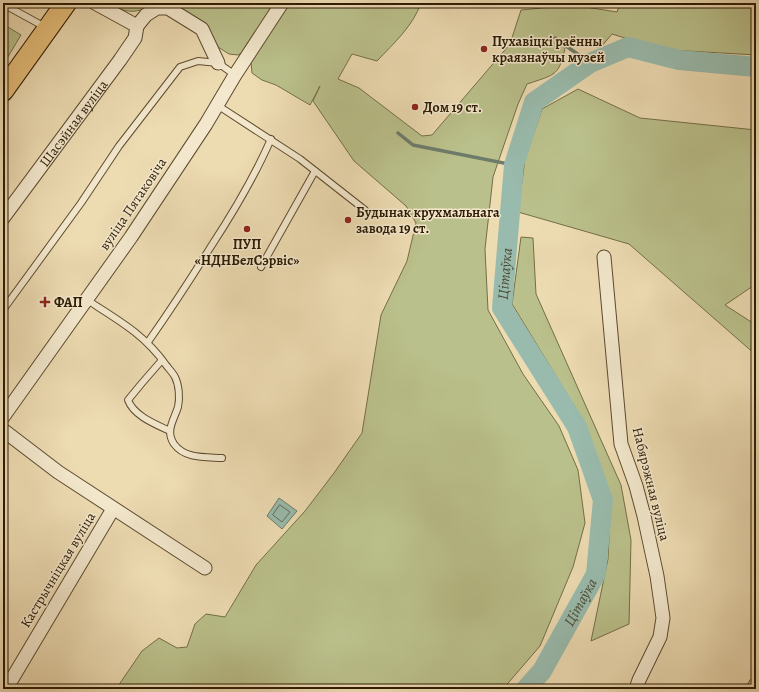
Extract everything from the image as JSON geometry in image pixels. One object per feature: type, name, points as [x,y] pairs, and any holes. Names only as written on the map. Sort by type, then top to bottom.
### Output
[{"type":"main road","points":[[3,91],[66,3]]},
{"type":"street","points":[[95,3],[137,26],[146,15],[157,8],[168,8],[202,29],[218,63]]},
{"type":"street","name":"вуліца Пятаковіча","points":[[3,417],[135,231],[206,124],[235,75],[282,3]]},
{"type":"street","name":"Шасэйная вуліца","points":[[3,218],[120,60],[135,38],[137,26]]},
{"type":"street","name":"Набярэжная вуліца","points":[[604,257],[621,444],[636,486],[644,516],[657,576],[662,618],[660,637],[636,689]]},
{"type":"street","points":[[3,430],[58,472],[205,568]]},
{"type":"street","name":"Кастрычніцкая вуліца","points":[[6,689],[113,509]]},
{"type":"street","points":[[753,689],[756,684]]},
{"type":"lane","points":[[3,4],[48,29]]},
{"type":"lane","points":[[3,310],[81,203],[119,146],[180,67],[198,61],[218,63],[235,75]]},
{"type":"lane","points":[[217,105],[315,171],[365,210]]},
{"type":"lane","points":[[148,342],[238,205],[260,166],[271,140]]},
{"type":"lane","points":[[261,267],[315,171]]},
{"type":"lane","points":[[87,300],[128,326],[148,342],[175,377],[179,390],[178,406],[170,431],[170,439],[176,447],[184,453],[197,457],[222,458]]},
{"type":"lane","points":[[162,360],[128,400],[130,406],[146,419],[170,431]]},
{"type":"green space","points":[[107,3],[155,3],[136,11],[126,11]]},
{"type":"green space","points":[[170,3],[275,3],[247,50],[238,55],[229,54],[218,47],[205,27],[189,13]]},
{"type":"green space","points":[[288,3],[421,3],[408,27],[377,61],[352,54],[338,79],[359,88],[422,136],[432,135],[510,44],[521,10],[573,5],[617,12],[620,3],[756,3],[756,55],[670,50],[612,34],[601,47],[566,44],[561,62],[555,72],[545,78],[527,84],[518,104],[493,177],[485,249],[488,310],[523,374],[559,426],[578,470],[585,523],[573,567],[540,646],[503,689],[116,689],[142,651],[159,638],[177,648],[187,647],[195,624],[206,614],[225,617],[256,565],[305,511],[362,433],[381,315],[407,261],[416,223],[406,206],[354,161],[313,101],[320,86],[310,105],[276,85],[262,80],[252,73],[251,62]]},
{"type":"green space","points":[[3,24],[21,35],[3,65]]},
{"type":"green space","points":[[578,89],[640,118],[756,130],[756,284],[725,305],[756,325],[756,355],[629,244],[518,212],[525,159],[542,109]]},
{"type":"green space","points":[[521,237],[533,238],[536,294],[621,485],[631,540],[629,624],[591,641],[608,559],[611,496],[584,422],[512,304]]},
{"type":"water","points":[[279,498],[297,511],[282,529],[267,516]]},
{"type":"waterway","points":[[555,38],[590,63]]},
{"type":"waterway","name":"Цітаўка","points":[[526,689],[542,671],[596,574],[603,500],[577,427],[502,308],[514,165],[534,102],[590,63],[628,47],[679,60],[756,67]]},
{"type":"waterway","points":[[398,133],[413,145],[514,165]]},
{"type":"place","name":"Пухавіцкі раённы краязнаўчы музей","points":[[484,49]]},
{"type":"place","name":"Дом 19 ст.","points":[[415,107]]},
{"type":"place","name":"Будынак крухмальнага завода 19 ст.","points":[[348,220]]},
{"type":"place","name":"ПУП «НДНБелСэрвіс»","points":[[247,229]]},
{"type":"place","name":"ФАП","points":[[45,302]]}]
